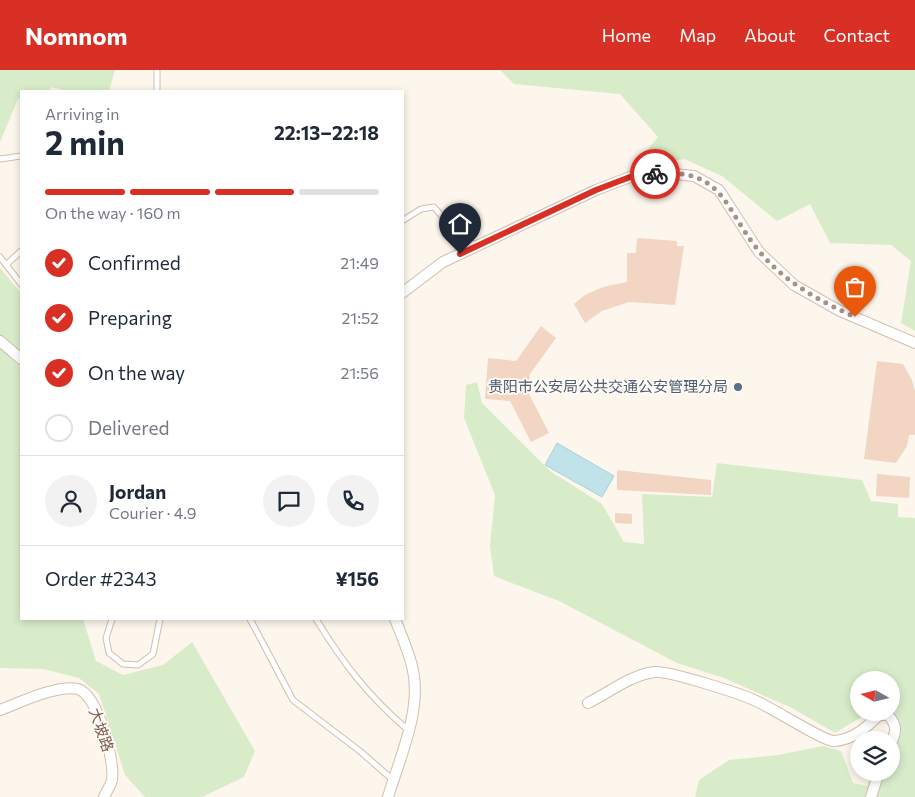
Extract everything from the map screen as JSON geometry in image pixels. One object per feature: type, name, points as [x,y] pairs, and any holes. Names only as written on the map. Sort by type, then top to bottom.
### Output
[{"type":"street","points":[[404,291],[443,262],[596,190],[630,177],[664,173],[694,176],[719,190],[759,252],[794,285],[840,311],[915,343]]},
{"type":"street","points":[[0,341],[20,358]]},
{"type":"street","points":[[388,797],[413,708],[413,667],[395,620]]},
{"type":"street","points":[[588,704],[630,680],[654,672],[671,674],[755,700],[832,741],[850,737]]},
{"type":"street","name":"大坡路","points":[[0,710],[60,689],[76,689],[85,693],[104,729],[111,762],[112,781],[104,797]]},
{"type":"street","points":[[862,731],[880,715],[888,715],[896,724],[897,731]]},
{"type":"street","points":[[871,797],[876,781]]},
{"type":"lane","points":[[157,70],[157,90]]},
{"type":"lane","points":[[0,159],[20,156]]},
{"type":"lane","points":[[404,220],[421,209],[434,207],[456,234],[477,246]]},
{"type":"lane","points":[[6,265],[20,252]]},
{"type":"lane","points":[[0,257],[20,283]]},
{"type":"lane","points":[[112,620],[106,638],[109,653],[123,664],[138,665],[153,654],[160,620]]},
{"type":"lane","points":[[251,620],[292,700],[362,752],[393,780]]},
{"type":"lane","points":[[317,620],[338,655],[378,704],[408,730]]},
{"type":"green space","points":[[0,70],[115,70],[109,90],[63,90],[51,87],[50,90],[20,90],[20,100],[18,99],[0,142]]},
{"type":"green space","points":[[500,70],[915,70],[915,331],[901,323],[911,261],[891,245],[830,243],[810,204],[777,221],[722,176],[684,159],[633,167],[658,137],[620,94],[514,84]]},
{"type":"green space","points":[[0,268],[20,292],[20,620],[83,620],[96,661],[123,675],[163,665],[192,642],[255,751],[244,777],[202,797],[145,797],[125,775],[99,694],[79,678],[44,669],[0,668]]},
{"type":"green space","points":[[477,382],[482,403],[550,471],[602,504],[624,542],[644,544],[642,494],[712,497],[717,463],[862,480],[871,501],[898,504],[898,517],[915,518],[915,797],[695,797],[699,780],[729,760],[778,755],[823,746],[841,751],[850,775],[850,781],[853,783],[867,786],[869,781],[900,781],[900,731],[891,731],[891,721],[900,721],[900,671],[850,671],[850,721],[855,721],[835,733],[792,708],[724,678],[677,663],[559,601],[494,576],[490,546],[495,495],[464,418],[466,385]]},
{"type":"water","points":[[557,443],[614,476],[602,497],[545,465]]},
{"type":"building","points":[[637,238],[677,241],[677,246],[684,246],[675,305],[629,302],[602,311],[585,323],[574,304],[585,295],[603,287],[627,282],[627,253],[636,253]]},
{"type":"building","points":[[541,326],[556,338],[530,374],[528,392],[549,433],[531,442],[510,401],[485,399],[488,358],[516,361]]},
{"type":"building","points":[[877,361],[903,364],[912,380],[915,391],[915,435],[909,435],[907,446],[896,463],[864,459]]},
{"type":"building","points":[[617,470],[711,480],[711,495],[617,490]]},
{"type":"building","points":[[877,474],[910,477],[909,498],[876,496]]},
{"type":"building","points":[[615,513],[632,514],[632,524],[615,523]]},
{"type":"way so far","points":[[655,174],[694,176],[719,190],[759,252],[794,285],[840,311],[855,317]]},
{"type":"place","name":"贵阳市公安局公共交通公安管理分局","points":[[738,387]]},
{"type":"route","points":[[460,254],[596,190],[630,177],[655,174]]}]
